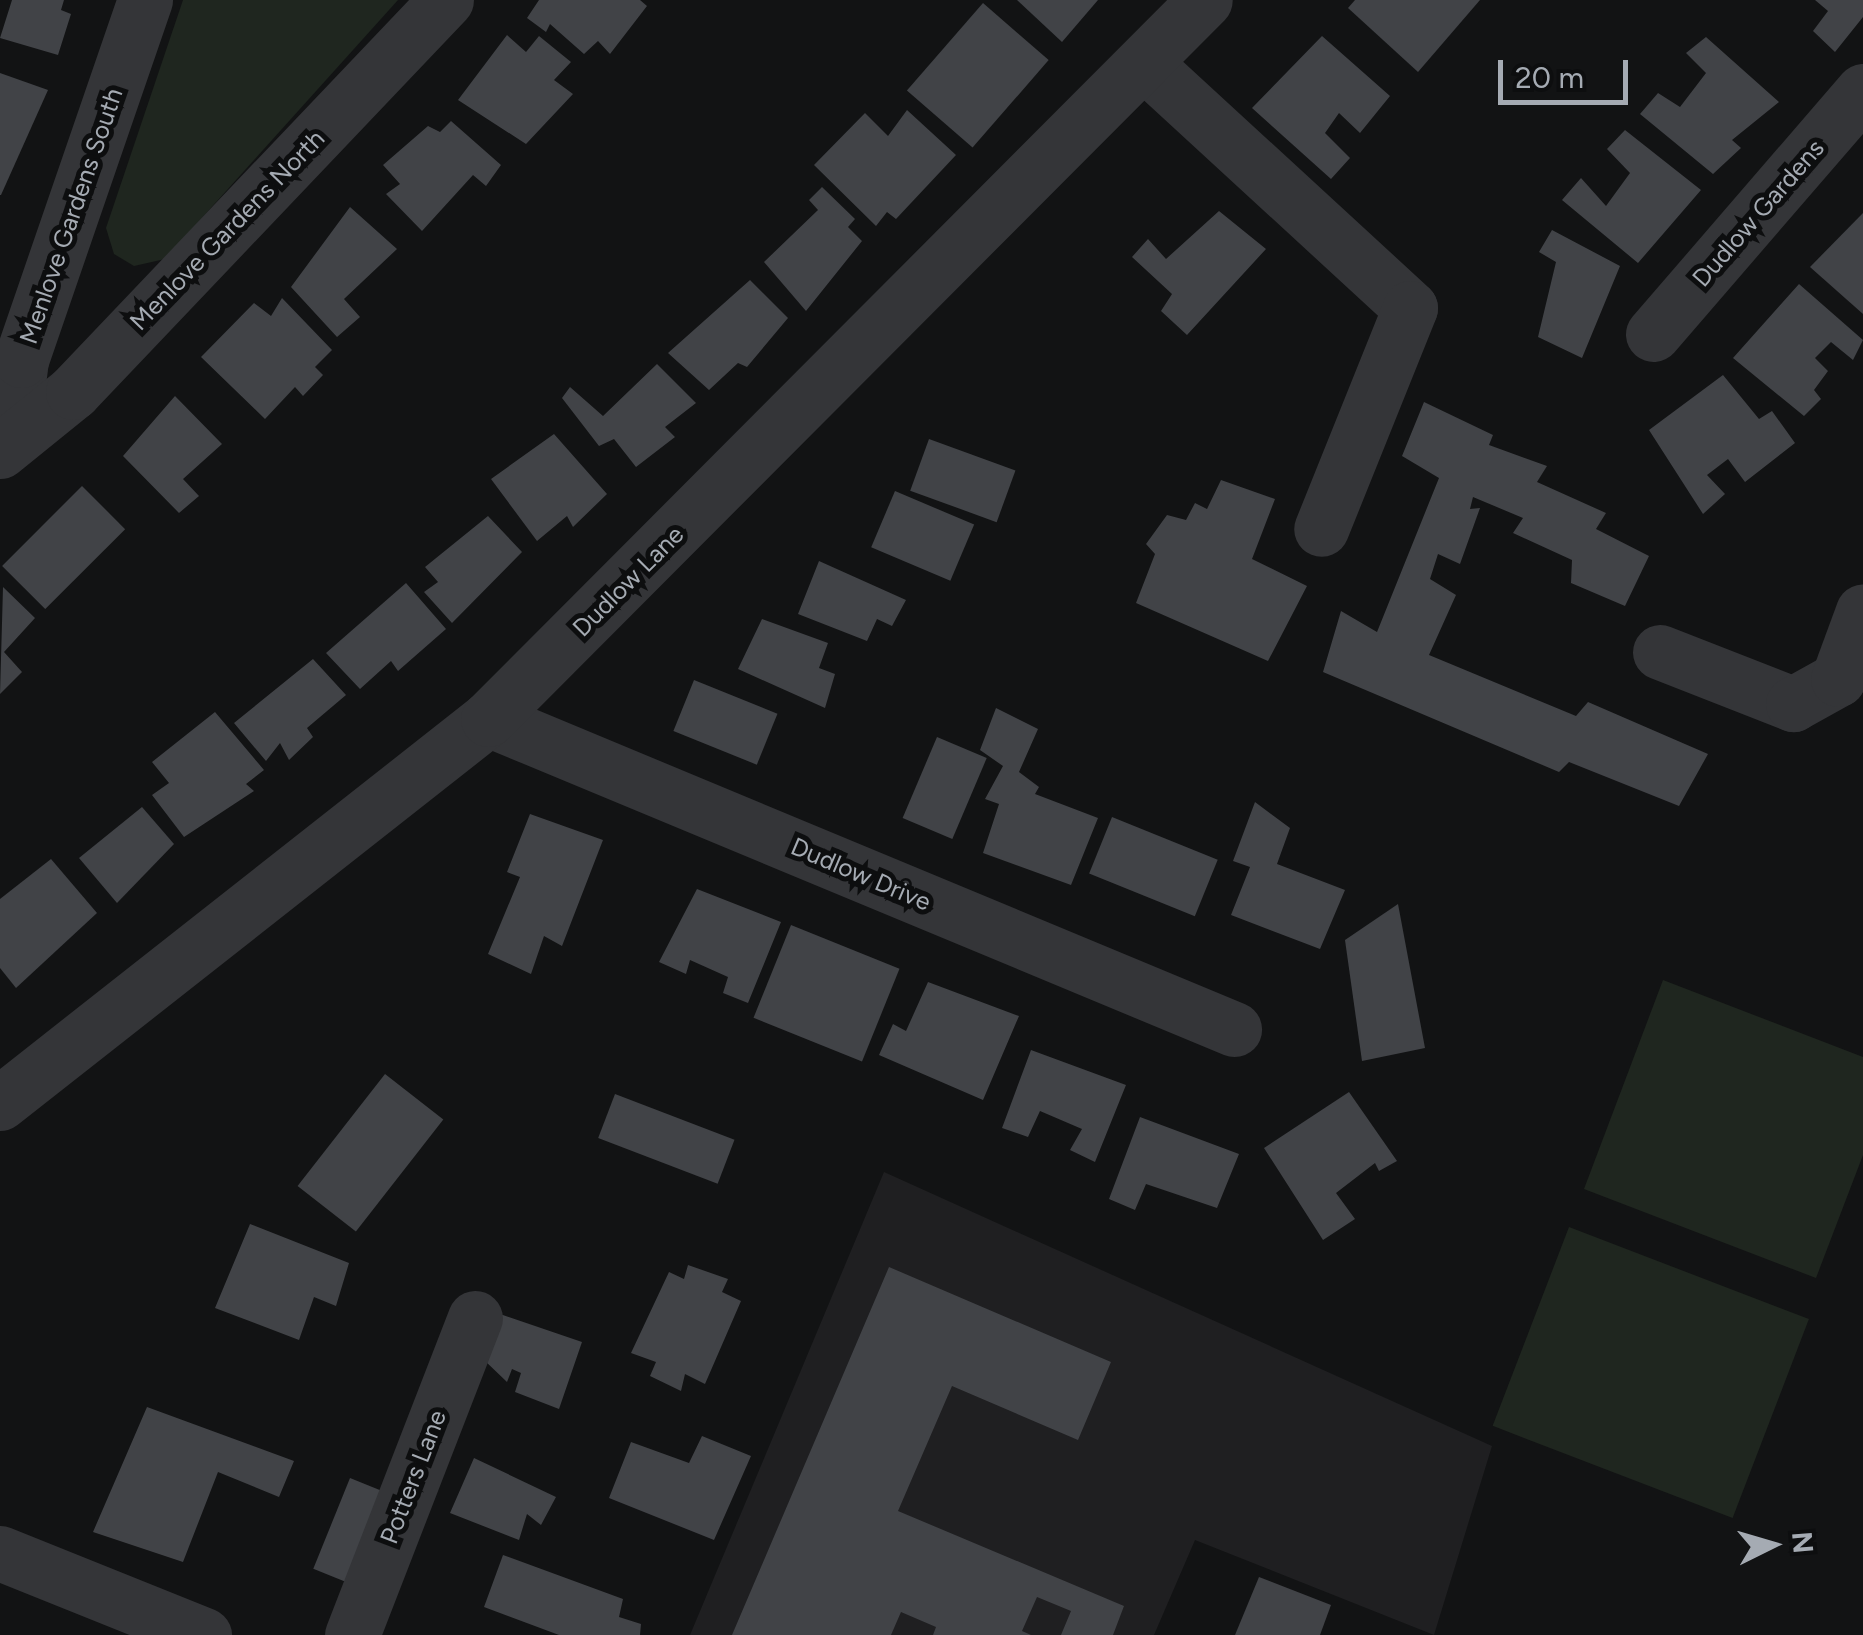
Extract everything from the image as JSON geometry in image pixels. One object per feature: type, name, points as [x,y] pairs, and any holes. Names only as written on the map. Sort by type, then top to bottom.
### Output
[{"type":"street","name":"Menlove Gardens South","points":[[6,443],[21,360],[144,0]]},
{"type":"street","name":"Menlove Gardens North","points":[[6,443],[72,392],[446,0]]},
{"type":"street","name":"Dudlow Lane","points":[[0,1103],[488,719],[1205,0]]},
{"type":"street","points":[[1145,64],[1410,308],[1321,529]]},
{"type":"street","name":"Dudlow Gardens","points":[[1654,334],[1863,91]]},
{"type":"street","points":[[1660,652],[1793,704],[1838,679],[1863,611]]},
{"type":"street","name":"Dudlow Drive","points":[[488,719],[1234,1029]]},
{"type":"street","name":"Potters Lane","points":[[352,1635],[474,1318]]},
{"type":"street","points":[[0,1553],[204,1635]]},
{"type":"shaded area","points":[[183,0],[398,0],[165,259],[134,266],[114,254],[106,228]]},
{"type":"shaded area","points":[[1663,980],[1863,1057],[1863,1155],[1816,1278],[1584,1189]]},
{"type":"shaded area","points":[[884,1172],[1492,1446],[1434,1635],[1195,1540],[1154,1635],[690,1635]]},
{"type":"shaded area","points":[[1569,1227],[1809,1319],[1733,1518],[1493,1426]]},
{"type":"building","points":[[12,0],[64,0],[61,10],[71,14],[58,55],[0,38]]},
{"type":"building","points":[[539,0],[640,0],[647,6],[610,54],[598,41],[584,54],[550,24],[546,32],[527,18]]},
{"type":"building","points":[[1017,0],[1098,0],[1062,42]]},
{"type":"building","points":[[1355,0],[1480,0],[1418,72],[1348,8]]},
{"type":"building","points":[[1815,0],[1863,0],[1863,17],[1835,52],[1813,31],[1828,11]]},
{"type":"building","points":[[983,3],[1049,60],[973,148],[907,91]]},
{"type":"building","points":[[507,35],[526,52],[539,36],[571,62],[554,80],[573,94],[526,144],[458,100]]},
{"type":"building","points":[[1322,36],[1390,96],[1360,133],[1339,113],[1325,133],[1350,158],[1331,179],[1252,108]]},
{"type":"building","points":[[1706,37],[1779,102],[1732,140],[1741,148],[1713,174],[1640,114],[1658,93],[1680,107],[1706,73],[1686,53]]},
{"type":"building","points":[[0,73],[48,90],[1,195],[0,195]]},
{"type":"building","points":[[907,110],[956,155],[896,219],[887,212],[876,226],[814,165],[865,113],[888,136]]},
{"type":"building","points":[[451,121],[501,165],[486,186],[473,175],[422,231],[386,194],[400,184],[383,165],[428,126],[440,132]]},
{"type":"building","points":[[1625,130],[1701,190],[1638,263],[1562,200],[1581,178],[1606,206],[1630,173],[1607,149]]},
{"type":"building","points":[[822,187],[855,219],[848,227],[862,241],[806,311],[764,262],[818,210],[809,200]]},
{"type":"building","points":[[350,207],[397,249],[344,299],[360,317],[337,337],[291,287]]},
{"type":"building","points":[[1219,211],[1266,249],[1187,335],[1161,311],[1172,294],[1132,257],[1148,239],[1166,259]]},
{"type":"building","points":[[1863,213],[1863,314],[1810,267]]},
{"type":"building","points":[[1552,230],[1620,266],[1582,358],[1538,337],[1556,262],[1539,252]]},
{"type":"building","points":[[750,280],[788,318],[747,367],[738,363],[709,390],[668,353]]},
{"type":"building","points":[[1799,284],[1863,340],[1853,360],[1831,342],[1815,358],[1828,371],[1814,390],[1821,399],[1804,416],[1733,358]]},
{"type":"building","points":[[282,298],[332,350],[315,367],[323,375],[303,396],[295,387],[265,419],[201,357],[254,303],[271,316]]},
{"type":"building","points":[[657,364],[696,403],[665,427],[675,437],[636,467],[614,439],[599,446],[562,398],[570,387],[603,416]]},
{"type":"building","points":[[1723,375],[1759,419],[1772,411],[1795,443],[1745,482],[1728,459],[1707,475],[1725,494],[1703,514],[1649,430]]},
{"type":"building","points":[[175,396],[222,444],[183,479],[199,496],[179,513],[123,456]]},
{"type":"building","points":[[1424,402],[1493,435],[1489,445],[1547,466],[1537,482],[1606,513],[1596,529],[1649,556],[1625,606],[1571,583],[1572,560],[1513,533],[1523,518],[1473,497],[1470,509],[1480,508],[1460,564],[1438,554],[1430,579],[1456,595],[1429,655],[1576,716],[1588,702],[1708,754],[1679,806],[1569,762],[1559,772],[1323,672],[1341,611],[1377,632],[1439,478],[1402,456]]},
{"type":"building","points":[[554,434],[607,494],[573,527],[567,516],[537,541],[491,479]]},
{"type":"building","points":[[929,439],[1015,470],[997,522],[910,491]]},
{"type":"building","points":[[1221,480],[1275,499],[1252,559],[1307,586],[1268,661],[1136,603],[1155,554],[1146,544],[1167,515],[1186,520],[1195,503],[1207,509]]},
{"type":"building","points":[[82,486],[125,529],[45,609],[2,566]]},
{"type":"building","points":[[895,491],[974,525],[950,581],[871,547]]},
{"type":"building","points":[[488,516],[522,552],[452,623],[424,592],[438,582],[425,567]]},
{"type":"building","points":[[819,561],[906,600],[892,626],[877,619],[867,641],[798,614]]},
{"type":"building","points":[[406,583],[446,629],[398,671],[391,661],[360,689],[326,653]]},
{"type":"building","points":[[3,587],[35,618],[4,652],[22,672],[0,694]]},
{"type":"building","points":[[762,619],[828,643],[819,668],[835,674],[825,708],[738,669]]},
{"type":"building","points":[[313,659],[346,695],[307,728],[313,737],[289,760],[280,743],[266,761],[234,723]]},
{"type":"building","points":[[694,680],[777,714],[757,765],[673,731]]},
{"type":"building","points":[[996,708],[1038,729],[1019,772],[1039,787],[1035,794],[1098,818],[1071,885],[983,853],[999,804],[985,799],[1003,766],[980,750]]},
{"type":"building","points":[[215,712],[264,770],[246,784],[254,791],[184,837],[152,795],[169,783],[152,762]]},
{"type":"building","points":[[937,737],[987,758],[952,839],[903,818]]},
{"type":"building","points":[[1255,802],[1290,828],[1277,864],[1345,890],[1320,949],[1231,915],[1250,867],[1233,861]]},
{"type":"building","points":[[142,807],[174,844],[117,903],[79,858]]},
{"type":"building","points":[[530,814],[603,840],[562,946],[544,936],[531,974],[488,954],[520,877],[507,872]]},
{"type":"building","points":[[1112,817],[1218,860],[1195,916],[1089,874]]},
{"type":"building","points":[[51,859],[97,913],[16,988],[0,968],[0,899]]},
{"type":"building","points":[[697,889],[781,922],[748,1003],[723,993],[728,977],[690,960],[686,974],[659,962]]},
{"type":"building","points":[[1398,904],[1425,1048],[1362,1061],[1345,940]]},
{"type":"building","points":[[791,925],[899,969],[862,1062],[754,1018]]},
{"type":"building","points":[[928,982],[1019,1016],[983,1100],[879,1055],[893,1024],[906,1031]]},
{"type":"building","points":[[1031,1050],[1126,1085],[1095,1162],[1070,1150],[1082,1129],[1040,1111],[1028,1137],[1002,1128]]},
{"type":"building","points":[[385,1074],[443,1120],[356,1231],[298,1186]]},
{"type":"building","points":[[1349,1092],[1397,1161],[1379,1171],[1375,1163],[1336,1193],[1355,1219],[1323,1240],[1264,1148]]},
{"type":"building","points":[[615,1094],[734,1140],[718,1184],[598,1138]]},
{"type":"building","points":[[1140,1117],[1239,1154],[1217,1208],[1146,1184],[1135,1210],[1109,1199]]},
{"type":"building","points":[[250,1224],[349,1263],[336,1306],[314,1297],[299,1340],[215,1308]]},
{"type":"building","points":[[688,1265],[728,1279],[722,1292],[741,1301],[705,1384],[685,1374],[681,1391],[650,1376],[656,1362],[631,1353],[669,1272],[684,1279]]},
{"type":"building","points":[[889,1267],[1111,1362],[1078,1440],[952,1386],[898,1511],[1124,1606],[1113,1635],[1061,1635],[1071,1611],[1037,1597],[1022,1631],[1031,1635],[933,1635],[936,1627],[901,1612],[891,1635],[732,1635]]},
{"type":"building","points":[[500,1314],[582,1342],[559,1409],[515,1392],[521,1373],[512,1369],[507,1382],[483,1359]]},
{"type":"building","points":[[147,1407],[294,1461],[279,1497],[218,1472],[183,1562],[93,1532]]},
{"type":"building","points":[[702,1436],[751,1456],[714,1540],[609,1498],[631,1442],[689,1463]]},
{"type":"building","points":[[474,1458],[556,1497],[541,1525],[527,1514],[519,1540],[450,1513]]},
{"type":"building","points":[[350,1478],[393,1495],[356,1586],[313,1569]]},
{"type":"building","points":[[503,1555],[623,1599],[619,1617],[641,1624],[640,1635],[559,1635],[484,1607]]},
{"type":"building","points":[[1259,1577],[1331,1605],[1320,1635],[1235,1635]]}]
